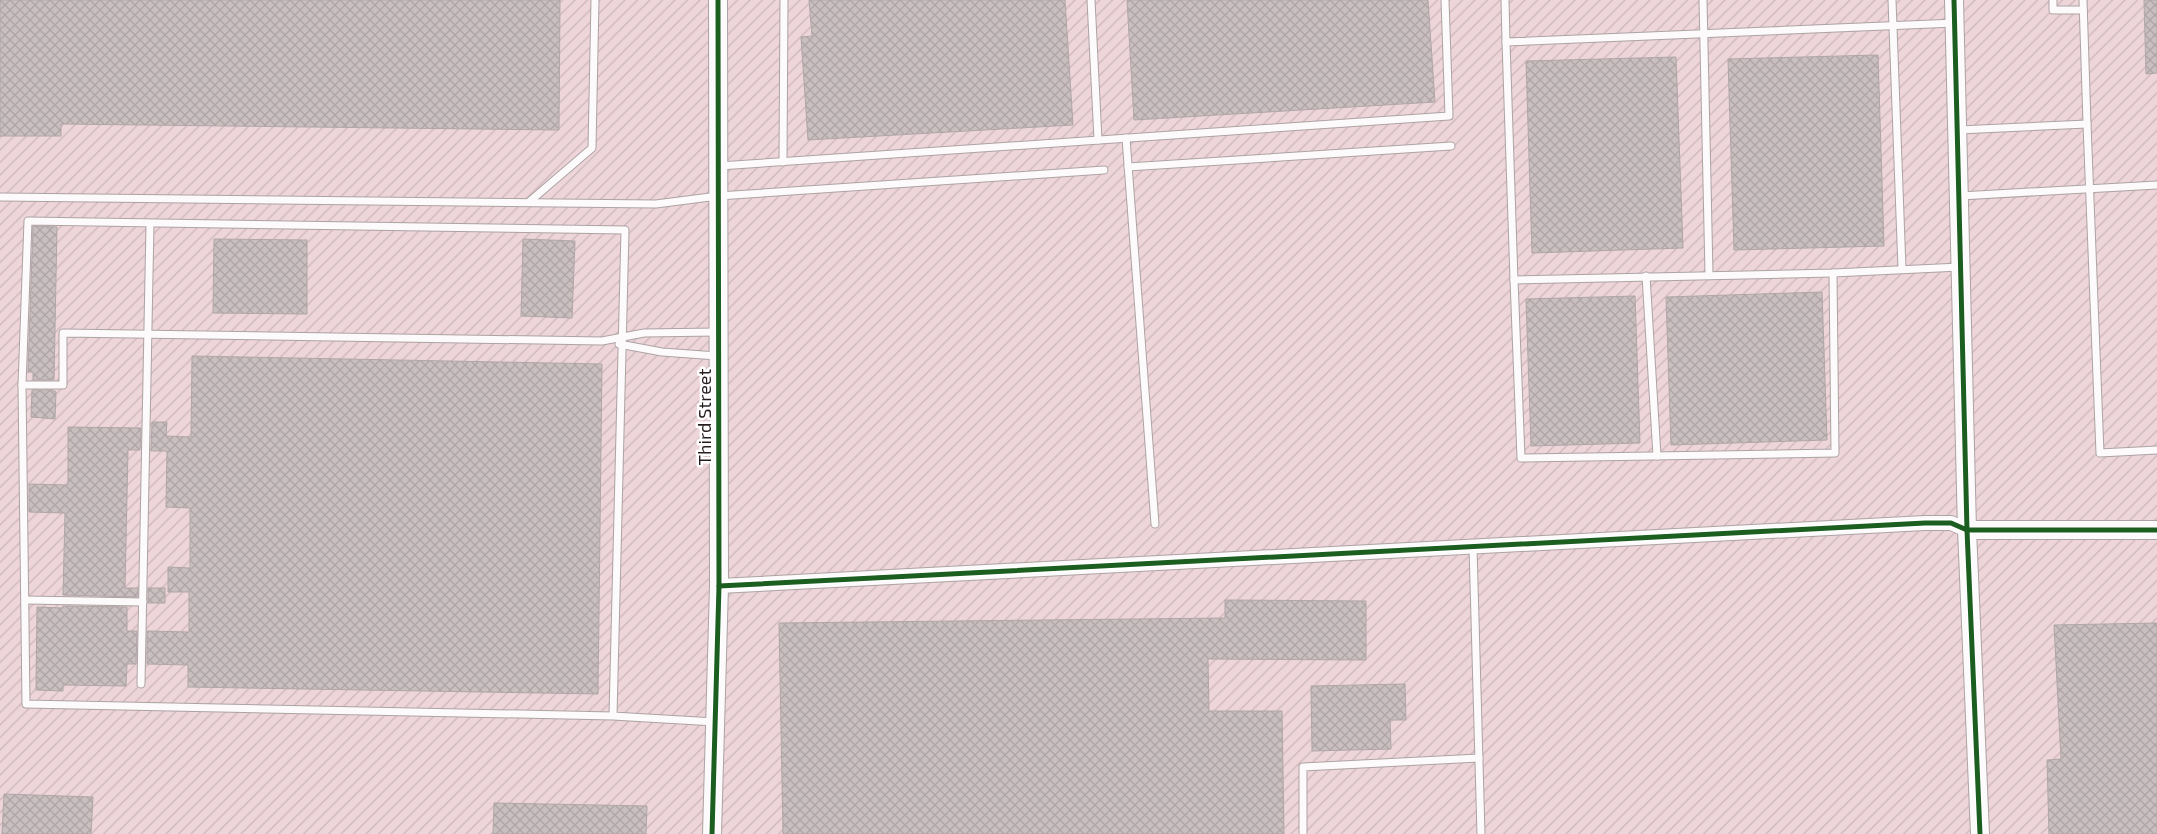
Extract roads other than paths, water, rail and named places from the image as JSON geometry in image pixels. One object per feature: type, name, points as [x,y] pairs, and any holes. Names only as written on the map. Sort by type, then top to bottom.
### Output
[{"type":"street","name":"Third Street","points":[[712,834],[719,586],[718,0]]},
{"type":"street","points":[[1954,0],[1967,530],[1980,834]]},
{"type":"street","points":[[719,586],[1925,523],[1951,523],[1967,530],[2157,530]]},
{"type":"lane","points":[[529,202],[592,148],[595,0]]},
{"type":"lane","points":[[783,162],[784,0]]},
{"type":"lane","points":[[1091,0],[1098,140]]},
{"type":"lane","points":[[718,166],[1449,116],[1445,0]]},
{"type":"lane","points":[[1505,0],[1520,458],[1835,454],[1833,273]]},
{"type":"lane","points":[[1703,0],[1709,274]]},
{"type":"lane","points":[[1892,0],[1902,269]]},
{"type":"lane","points":[[2053,0],[2053,10],[2083,10]]},
{"type":"lane","points":[[2083,0],[2088,187],[2100,453],[2157,450]]},
{"type":"lane","points":[[1506,42],[1955,23]]},
{"type":"lane","points":[[1956,130],[2087,124]]},
{"type":"lane","points":[[1126,138],[1155,524]]},
{"type":"lane","points":[[1128,167],[1451,146]]},
{"type":"lane","points":[[0,198],[656,204],[718,196],[1104,170]]},
{"type":"lane","points":[[1959,196],[2088,187],[2157,185]]},
{"type":"lane","points":[[613,716],[625,230],[150,224],[28,220],[22,385],[26,704],[613,716],[715,722]]},
{"type":"lane","points":[[141,684],[146,334],[150,224]]},
{"type":"lane","points":[[1514,280],[1709,274],[1833,273],[1961,267]]},
{"type":"lane","points":[[1646,276],[1657,456]]},
{"type":"lane","points":[[622,341],[644,333],[718,332]]},
{"type":"lane","points":[[22,385],[63,385],[63,333],[622,341],[662,352],[718,356]]},
{"type":"lane","points":[[1473,547],[1481,834]]},
{"type":"lane","points":[[26,600],[143,602]]},
{"type":"lane","points":[[1303,834],[1303,767],[1479,758]]}]
